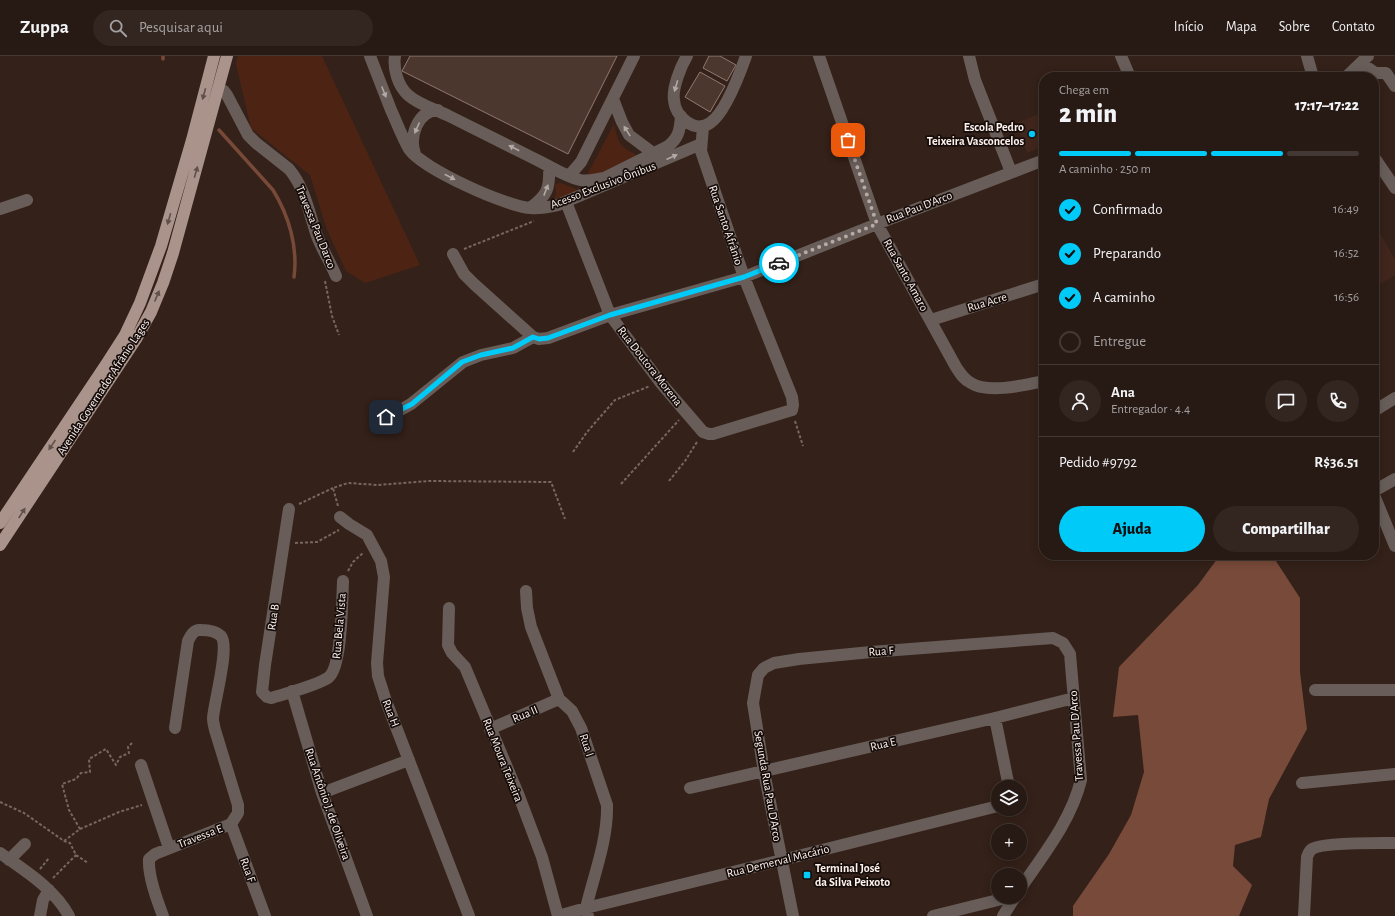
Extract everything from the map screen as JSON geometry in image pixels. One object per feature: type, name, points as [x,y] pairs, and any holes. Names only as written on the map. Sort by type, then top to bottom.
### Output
[{"type":"main road","name":"Avenida Governador Afrânio Lages","points":[[0,523],[107,363],[124,335],[140,303],[161,246],[192,140],[214,56]]},
{"type":"main road","name":"Avenida Governador Afrânio Lages","points":[[0,545],[136,339],[151,312],[163,283],[173,252],[227,56]]},
{"type":"street","name":"Acesso Exclusivo Ônibus","points":[[370,56],[400,131],[410,150],[416,157],[430,167],[481,192],[495,198],[530,208],[546,208],[558,205],[701,144]]},
{"type":"street","name":"Acesso Exclusivo Ônibus","points":[[395,56],[394,63],[400,84],[407,95],[419,103],[438,110],[569,176],[582,180],[604,178],[668,146],[679,133],[681,116]]},
{"type":"street","name":"Acesso Exclusivo Ônibus","points":[[569,176],[581,162],[634,56]]},
{"type":"street","points":[[687,56],[683,63],[674,91],[675,104],[681,116],[688,123],[696,127],[703,127],[710,123],[722,109],[746,56]]},
{"type":"street","name":"Rua Santo Amaro","points":[[819,56],[877,224],[960,374],[971,384],[983,388],[1016,387],[1039,382]]},
{"type":"street","points":[[969,56],[975,80],[1011,172]]},
{"type":"street","points":[[1121,56],[1128,72]]},
{"type":"street","points":[[1307,56],[1312,72]]},
{"type":"street","points":[[1352,72],[1365,60],[1374,72]]},
{"type":"street","points":[[1379,73],[1386,73],[1395,86]]},
{"type":"street","name":"Travessa Pau Darco","points":[[218,89],[224,91],[227,95],[248,135],[256,144],[289,169],[300,185],[330,278]]},
{"type":"street","name":"Acesso Exclusivo Ônibus","points":[[613,99],[629,135],[653,153]]},
{"type":"street","points":[[416,157],[412,141],[415,129],[421,119],[427,114],[433,110],[438,110]]},
{"type":"street","name":"Rua Santo Afrânio","points":[[703,127],[701,151],[744,277],[792,397],[792,410]]},
{"type":"street","name":"Rua Pau D'Arco","points":[[533,337],[539,339],[548,338],[568,332],[610,315],[744,277],[1039,162]]},
{"type":"street","points":[[1379,164],[1395,188]]},
{"type":"street","points":[[530,208],[542,200],[550,179],[549,166]]},
{"type":"street","points":[[0,209],[27,200]]},
{"type":"street","name":"Rua Doutora Morena","points":[[568,207],[610,315],[660,382],[703,432]]},
{"type":"street","points":[[377,420],[412,404],[462,362],[481,355],[513,348],[533,337],[464,274],[453,254]]},
{"type":"street","name":"Rua Acre","points":[[931,320],[1039,286]]},
{"type":"street","points":[[1379,408],[1395,398]]},
{"type":"street","points":[[703,432],[713,434],[792,410]]},
{"type":"street","points":[[1379,488],[1395,479]]},
{"type":"street","points":[[1379,506],[1395,546]]},
{"type":"street","name":"Rua B","points":[[289,509],[262,692],[266,697],[271,698],[292,691]]},
{"type":"street","name":"Rua H","points":[[344,521],[366,535],[381,561],[384,577],[377,656],[378,676],[386,702],[469,916]]},
{"type":"street","name":"Rua Bela Vista","points":[[292,691],[328,678],[334,670],[339,646],[343,581]]},
{"type":"street","name":"Rua I","points":[[526,591],[527,608],[531,627],[559,699],[572,711],[581,728],[607,805],[607,816],[603,841],[587,912]]},
{"type":"street","name":"Rua Moura Teixeira","points":[[449,608],[448,645],[452,653],[465,667],[519,796],[542,856],[558,916]]},
{"type":"street","points":[[175,728],[188,641],[194,632],[199,630],[215,632],[222,637],[224,645],[222,667],[213,719],[238,805],[238,813],[231,824]]},
{"type":"street","name":"Travessa Pau D'Arco","points":[[1027,879],[1067,819],[1077,796],[1081,780],[1070,654],[1059,640],[1053,638],[1037,640]]},
{"type":"street","name":"Rua F","points":[[753,704],[758,675],[764,668],[774,663],[871,652],[1037,640]]},
{"type":"street","points":[[1315,690],[1395,690]]},
{"type":"street","name":"Rua Antônio J. de Oliveira","points":[[292,691],[322,793],[367,916]]},
{"type":"street","name":"Rua E","points":[[690,788],[995,718],[1074,698]]},
{"type":"street","name":"Rua II","points":[[490,729],[559,699]]},
{"type":"street","name":"Segunda Rua Pau D'Arco","points":[[753,704],[764,772],[793,916]]},
{"type":"street","points":[[995,718],[1008,780]]},
{"type":"street","points":[[322,793],[409,760]]},
{"type":"street","points":[[141,765],[169,848]]},
{"type":"street","points":[[1302,783],[1395,774]]},
{"type":"street","name":"Rua Demerval Macário","points":[[558,916],[587,912],[782,860],[991,808]]},
{"type":"street","name":"Rua F","points":[[231,824],[265,916]]},
{"type":"street","name":"Travessa E","points":[[163,916],[158,904],[148,866],[149,859],[155,854],[169,848],[231,824]]},
{"type":"street","points":[[1304,916],[1308,857],[1312,848],[1331,845],[1395,843]]},
{"type":"street","points":[[25,844],[7,857],[46,889],[65,908],[69,916]]},
{"type":"street","points":[[40,916],[46,889]]},
{"type":"street","points":[[933,916],[991,902]]},
{"type":"street","points":[[1003,916],[1011,904]]},
{"type":"path","points":[[330,278],[332,316],[339,336]]},
{"type":"path","points":[[573,452],[587,432],[615,400],[660,382]]},
{"type":"path","points":[[792,410],[803,446]]},
{"type":"path","points":[[621,484],[686,412]]},
{"type":"path","points":[[669,481],[685,461],[703,432]]},
{"type":"path","points":[[289,509],[333,488],[348,483],[378,484],[428,480],[551,482],[565,519]]},
{"type":"path","points":[[285,543],[317,542],[344,521],[333,488]]},
{"type":"path","points":[[343,581],[352,562],[371,545]]},
{"type":"path","points":[[80,829],[69,810],[62,784],[76,779],[81,773],[90,772],[89,759],[106,749],[116,765],[120,757],[129,753],[128,747],[132,743]]},
{"type":"path","points":[[0,802],[24,813],[64,841],[70,843],[76,855],[88,863]]},
{"type":"path","points":[[64,841],[80,829],[119,812],[153,802]]},
{"type":"path","points":[[46,889],[76,855]]},
{"type":"shaded area","points":[[238,56],[322,56],[420,265],[365,283],[346,271],[327,230],[310,175],[251,128],[236,64]]},
{"type":"shaded area","name":"Escola Pedro Teixeira Vasconcelos","points":[[1039,114],[1039,148],[1027,153],[1016,123]]},
{"type":"shaded area","points":[[614,124],[619,142],[625,148],[640,157],[599,177],[586,177]]},
{"type":"shaded area","points":[[558,183],[581,191],[553,202],[556,193],[555,185]]},
{"type":"shaded area","points":[[1379,232],[1395,259],[1395,275],[1379,285]]},
{"type":"shaded area","points":[[1216,560],[1275,560],[1300,598],[1300,672],[1307,729],[1269,799],[1261,837],[1235,845],[1233,866],[1252,885],[1239,916],[1073,916],[1073,906],[1109,854],[1131,815],[1144,772],[1138,715],[1113,717],[1119,667],[1198,585]]},
{"type":"building","points":[[410,56],[617,56],[568,154],[402,71]]},
{"type":"building","points":[[709,56],[720,56],[736,65],[727,81],[703,68]]},
{"type":"building","points":[[700,72],[725,86],[710,112],[685,97]]},
{"type":"waterway","points":[[219,130],[273,190],[279,200],[291,232],[295,254],[294,277]]},
{"type":"way so far","points":[[779,263],[877,224],[848,140]]},
{"type":"place","name":"Escola Pedro Teixeira Vasconcelos","points":[[1032,134]]},
{"type":"place","name":"Terminal José da Silva Peixoto","points":[[807,875]]},
{"type":"route","points":[[386,417],[412,404],[452,372],[462,362],[481,355],[513,348],[533,337],[539,339],[548,338],[568,332],[610,315],[744,277],[779,263]]}]
